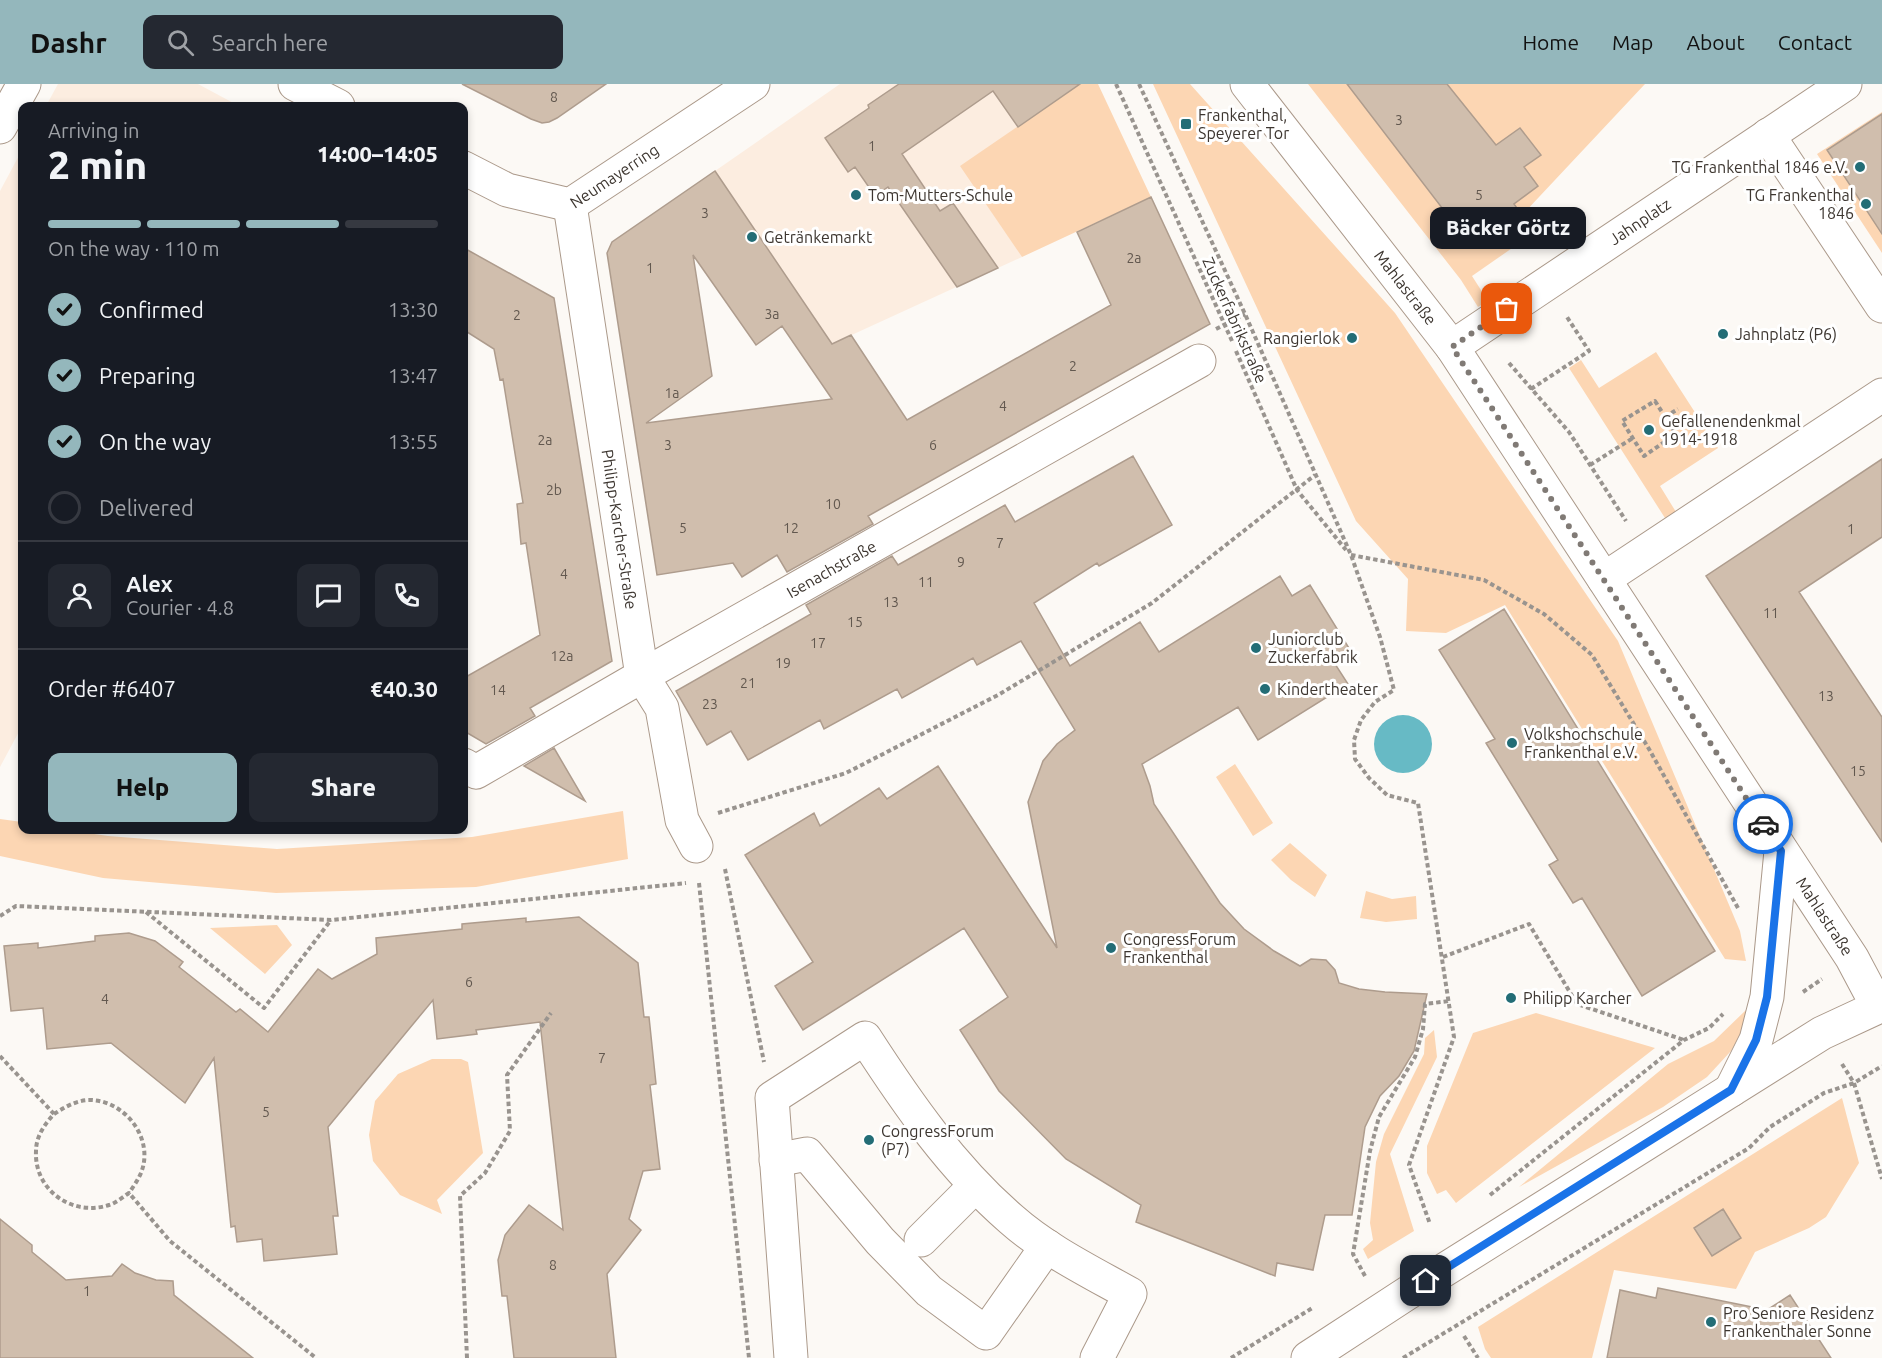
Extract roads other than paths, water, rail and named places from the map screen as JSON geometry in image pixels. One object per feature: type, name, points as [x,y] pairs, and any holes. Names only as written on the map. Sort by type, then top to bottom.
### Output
[{"type":"street","points":[[0,127],[24,84]]},
{"type":"street","points":[[295,84],[330,102]]},
{"type":"street","name":"Neumayerring","points":[[468,170],[507,190],[570,205],[753,84]]},
{"type":"street","name":"Mahlastraße","points":[[1246,84],[1452,347],[1852,957],[1881,1009]]},
{"type":"street","name":"Jahnplatz","points":[[1452,347],[1845,84]]},
{"type":"street","points":[[1768,135],[1882,306]]},
{"type":"street","name":"Philipp-Karcher-Straße","points":[[570,205],[642,676],[662,708],[682,820],[710,853]]},
{"type":"street","name":"Isenachstraße","points":[[468,767],[476,772],[1199,361]]},
{"type":"street","points":[[1604,579],[1882,395]]},
{"type":"street","points":[[1731,1090],[1756,1040],[1767,997],[1781,851]]},
{"type":"street","points":[[1308,1358],[1822,1033],[1881,1009]]},
{"type":"street","points":[[791,1358],[772,1098],[865,1038],[929,1132],[975,1186],[1012,1220],[1047,1246],[1130,1294],[1096,1358]]},
{"type":"street","points":[[776,1160],[807,1154],[880,1241],[921,1282],[986,1333],[1047,1246]]},
{"type":"street","points":[[921,1240],[975,1186]]},
{"type":"water","points":[[1403,715],[1414,717],[1427,728],[1432,744],[1430,755],[1419,768],[1403,773],[1392,771],[1379,760],[1374,744],[1376,733],[1387,720]]},
{"type":"place","name":"Frankenthal, Speyerer Tor","points":[[1186,124]]},
{"type":"place","name":"TG Frankenthal 1846 e.V.","points":[[1860,167]]},
{"type":"place","name":"Tom-Mutters-Schule","points":[[856,195]]},
{"type":"place","name":"TG Frankenthal 1846","points":[[1866,204]]},
{"type":"place","name":"Getränkemarkt","points":[[752,237]]},
{"type":"place","name":"Bäcker Görtz","points":[[1507,309]]},
{"type":"place","name":"Jahnplatz (P6)","points":[[1723,334]]},
{"type":"place","name":"Rangierlok","points":[[1352,338]]},
{"type":"place","name":"Gefallenendenkmal 1914-1918","points":[[1649,430]]},
{"type":"place","name":"Juniorclub Zuckerfabrik","points":[[1256,648]]},
{"type":"place","name":"Kindertheater","points":[[1265,689]]},
{"type":"place","name":"Volkshochschule Frankenthal e.V.","points":[[1512,743]]},
{"type":"place","name":"CongressForum Frankenthal","points":[[1111,948]]},
{"type":"place","name":"Philipp Karcher","points":[[1511,998]]},
{"type":"place","name":"CongressForum (P7)","points":[[869,1140]]},
{"type":"place","name":"Pro Seniore Residenz Frankenthaler Sonne","points":[[1711,1322]]}]
